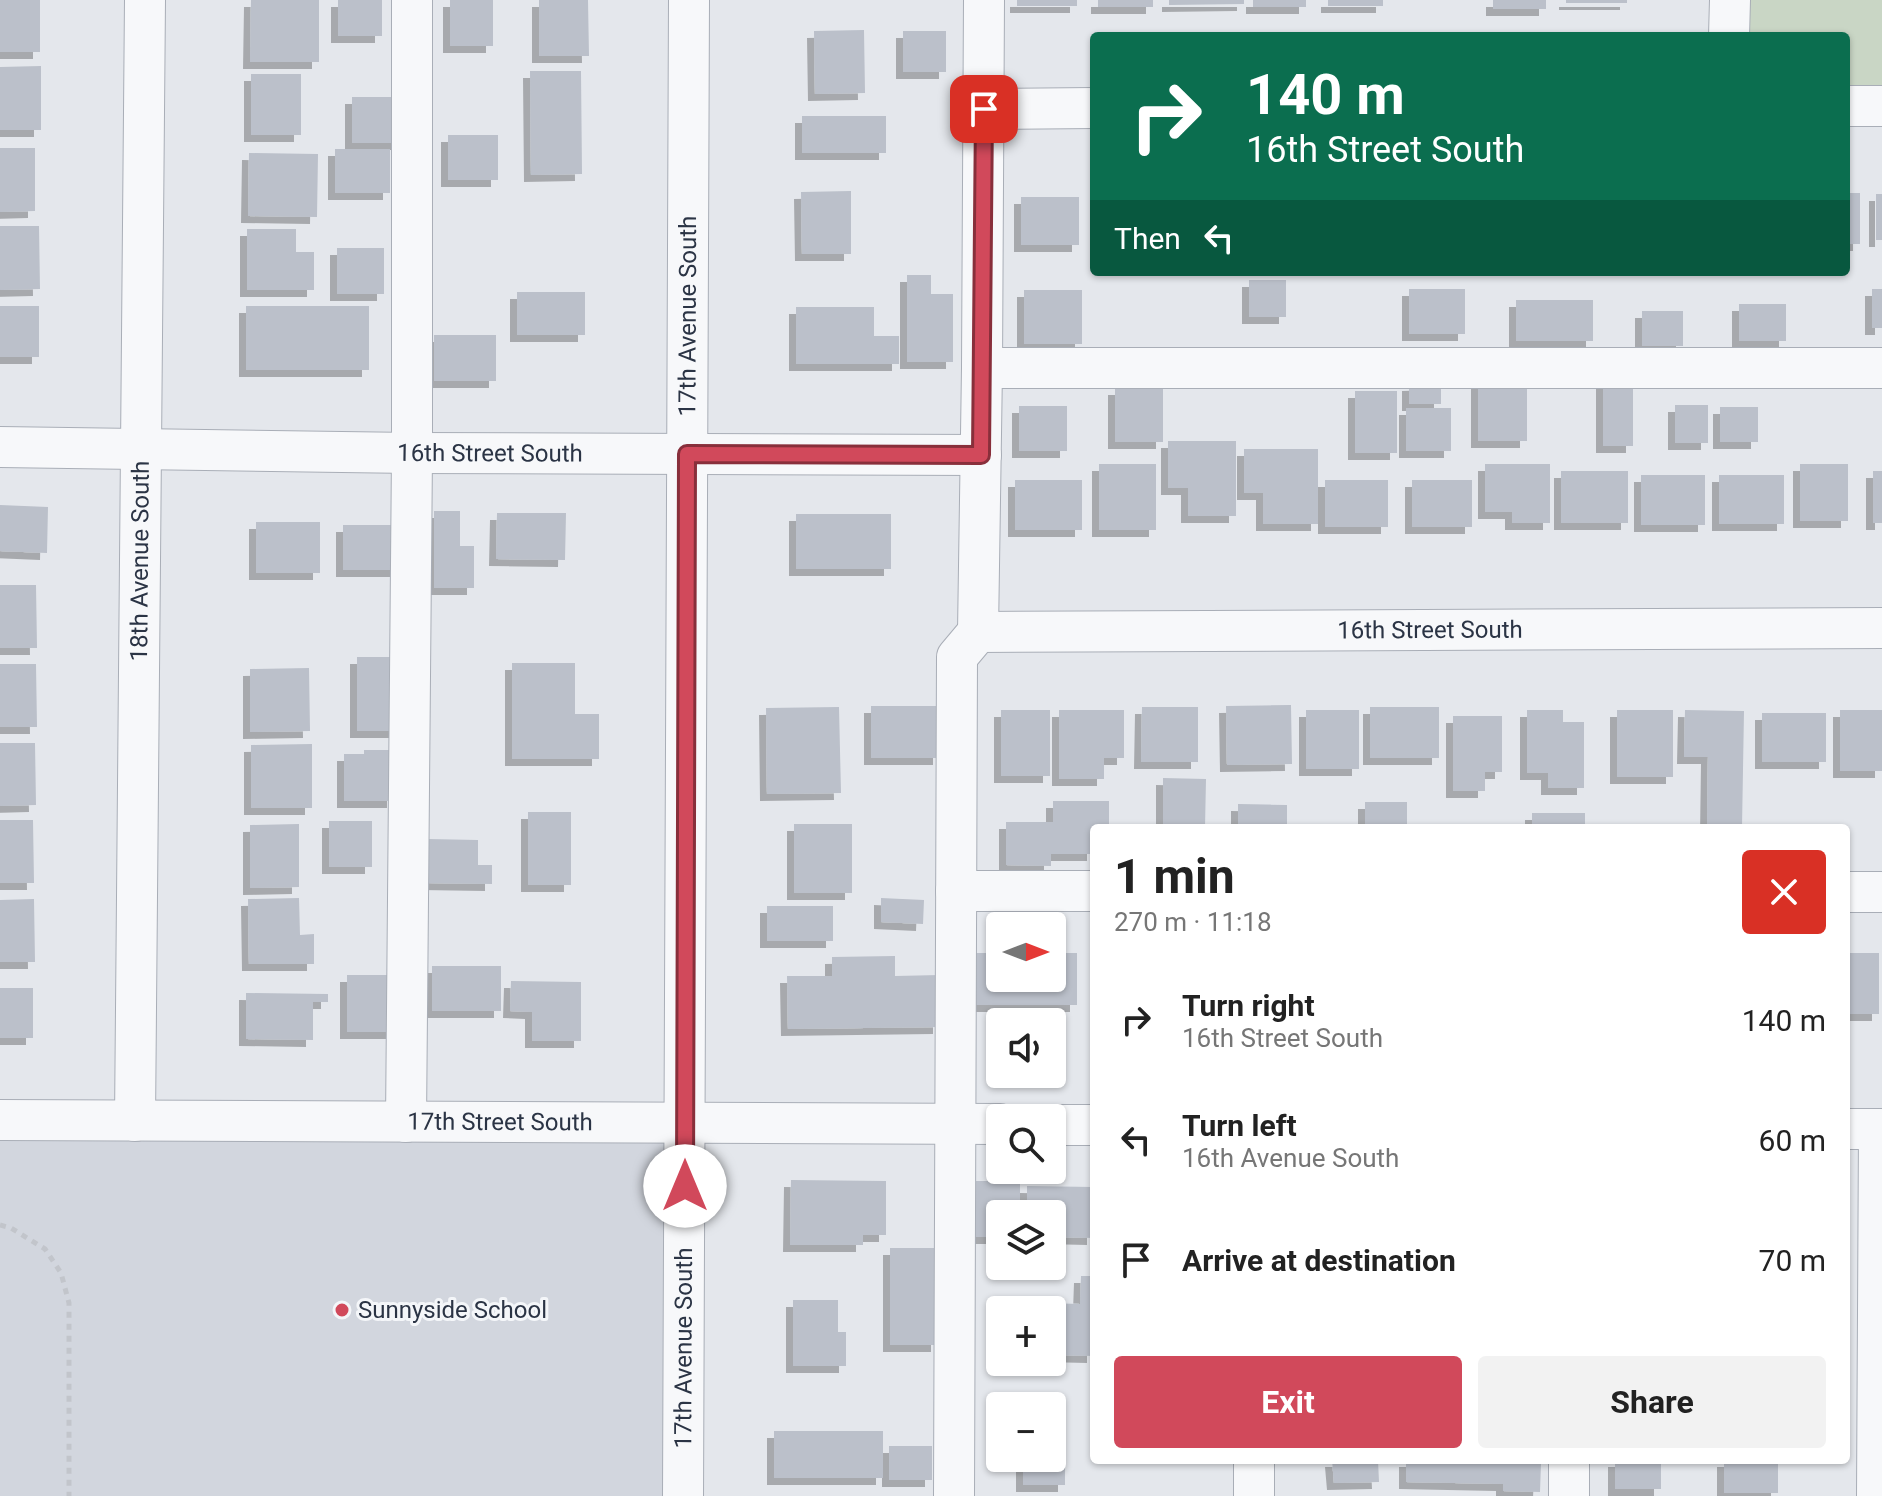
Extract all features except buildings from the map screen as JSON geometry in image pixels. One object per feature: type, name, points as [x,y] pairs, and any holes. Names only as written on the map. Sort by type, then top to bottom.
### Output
[{"type":"street","name":"18th Avenue South","points":[[135,1121],[145,0]]},
{"type":"street","points":[[406,1122],[412,453],[412,0]]},
{"type":"street","name":"17th Avenue South","points":[[683,1496],[689,0]]},
{"type":"street","points":[[954,1496],[957,657],[978,632],[984,0]]},
{"type":"street","points":[[1729,32],[1730,0]]},
{"type":"street","points":[[1850,106],[1882,106]]},
{"type":"street","points":[[984,109],[1090,108]]},
{"type":"street","points":[[982,368],[1882,368]]},
{"type":"street","name":"16th Street South","points":[[0,447],[412,453],[981,455]]},
{"type":"street","name":"16th Street South","points":[[978,632],[1882,628]]},
{"type":"street","points":[[956,891],[1090,891]]},
{"type":"street","points":[[1850,892],[1882,892]]},
{"type":"street","name":"17th Street South","points":[[0,1120],[986,1124]]},
{"type":"street","points":[[1066,1125],[1090,1125]]},
{"type":"street","points":[[1869,1129],[1877,1496]]},
{"type":"street","points":[[1254,1464],[1254,1496]]},
{"type":"street","points":[[1569,1464],[1569,1496]]},
{"type":"path","points":[[0,1225],[11,1228],[45,1249],[61,1273],[69,1303],[69,1496]]},
{"type":"shaded area","name":"Sunnyside School","points":[[0,1122],[686,1124],[683,1496],[0,1496]]},
{"type":"green space","points":[[1729,0],[1882,0],[1882,106],[1850,106],[1850,32],[1729,32]]},
{"type":"place","name":"Sunnyside School","points":[[342,1310]]},
{"type":"route","points":[[685,1186],[687,454],[981,455],[984,109]]}]
